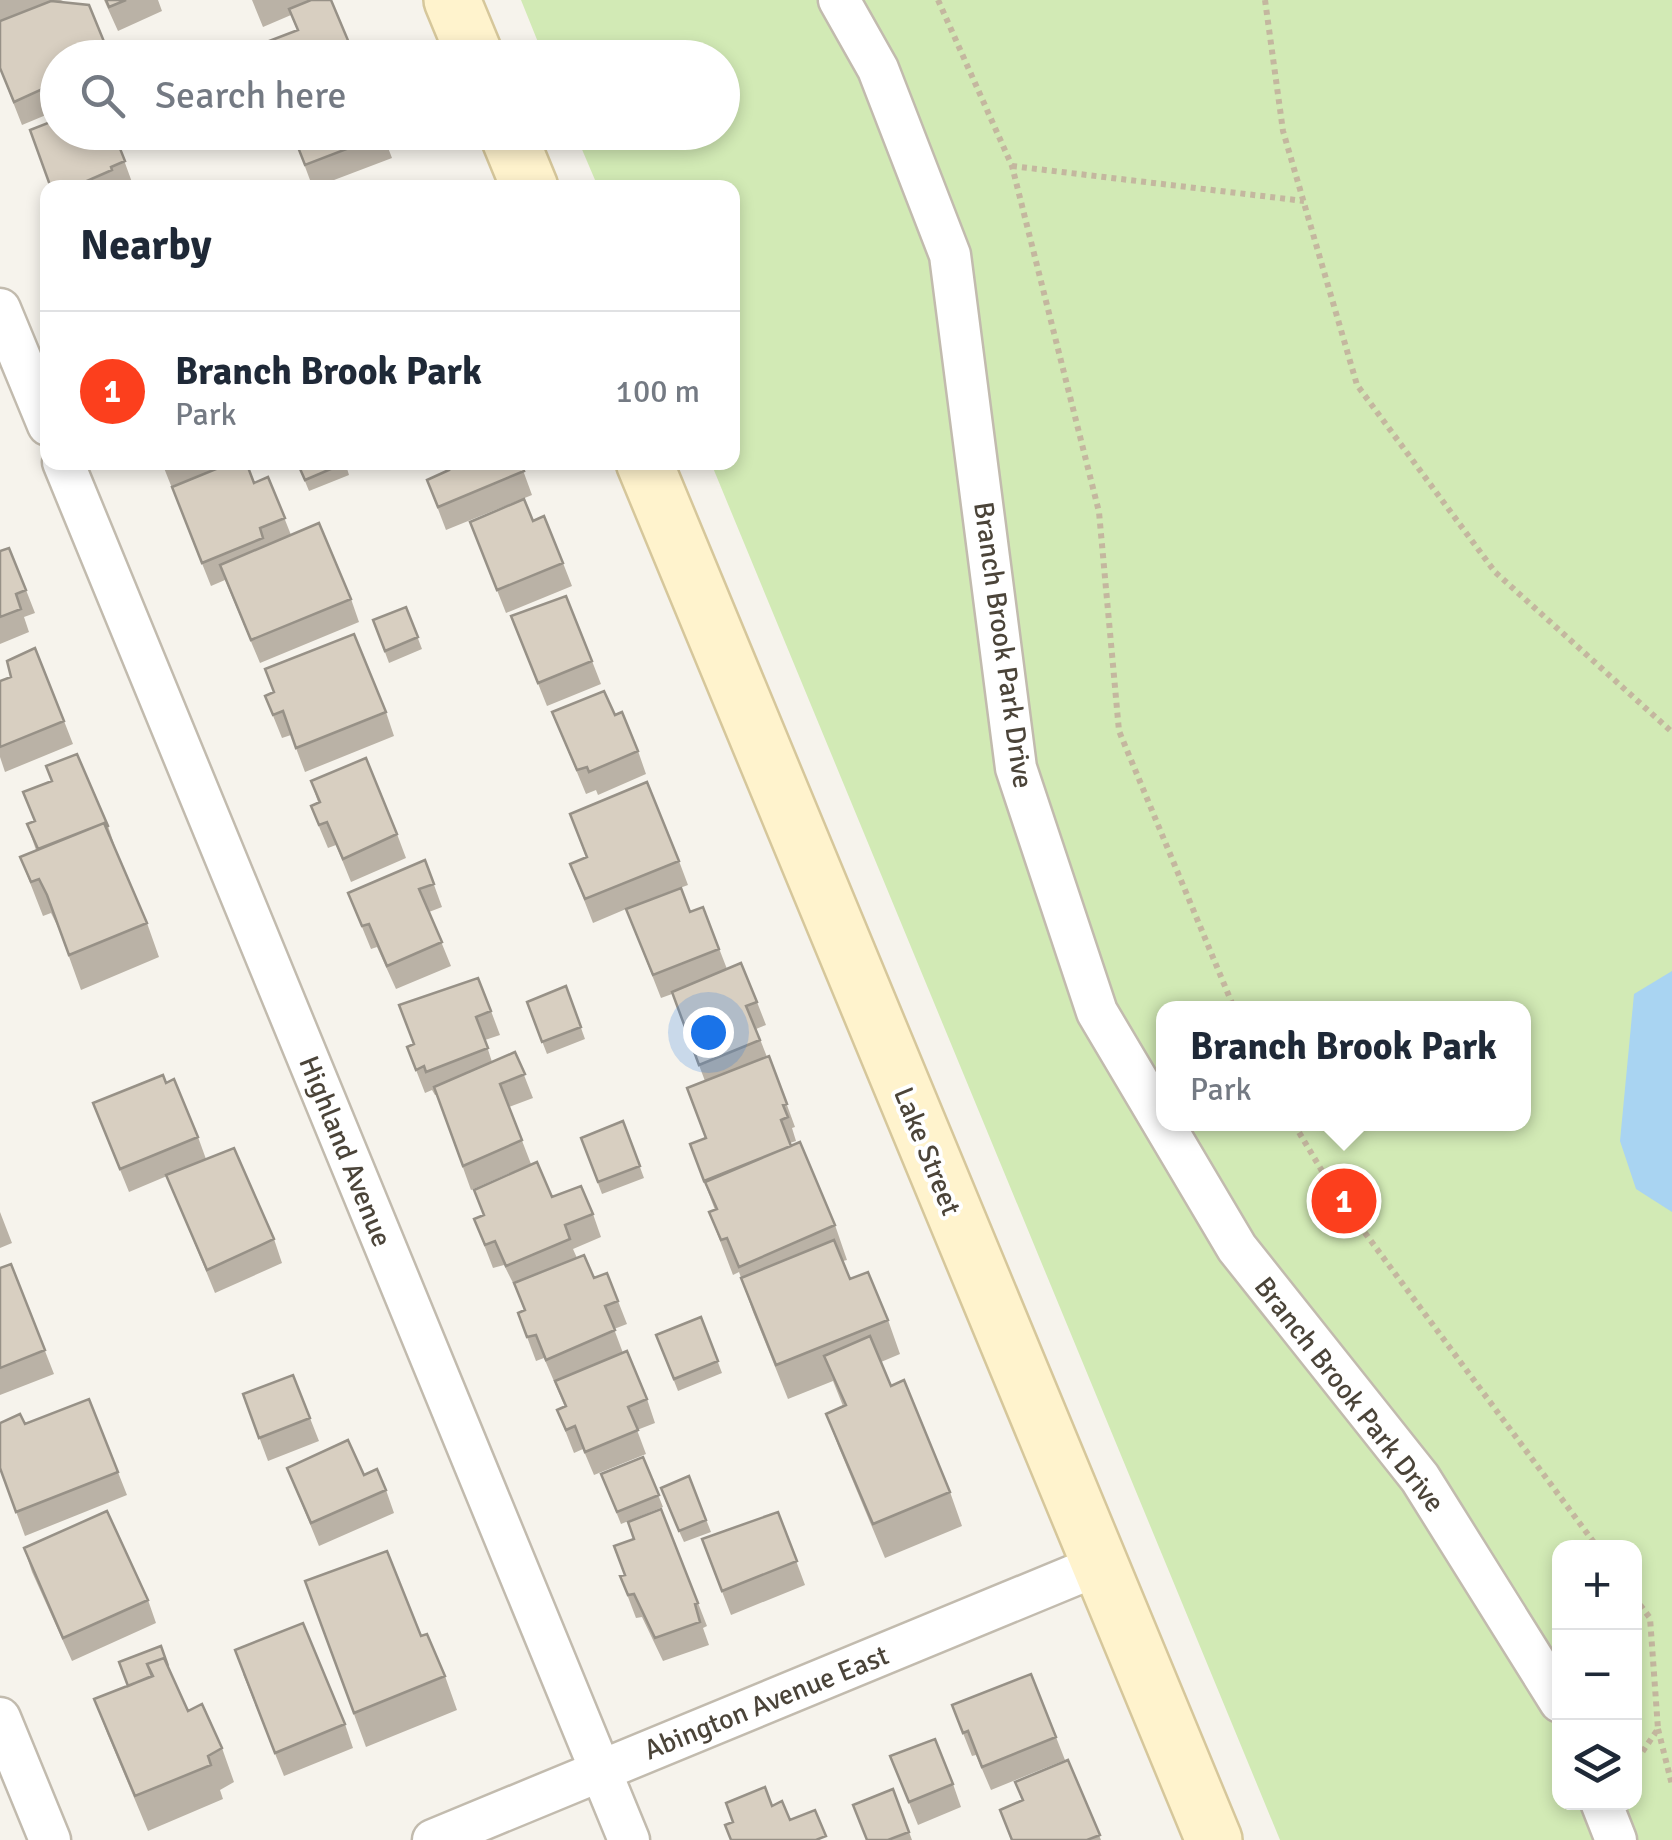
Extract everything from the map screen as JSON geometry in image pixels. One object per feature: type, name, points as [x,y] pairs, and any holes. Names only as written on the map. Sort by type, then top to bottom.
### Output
[{"type":"street","points":[[452,0],[469,40]]},
{"type":"street","name":"Branch Brook Park Drive","points":[[838,0],[878,69],[950,255],[1016,768],[1098,1012],[1156,1110]]},
{"type":"street","points":[[514,150],[527,180]]},
{"type":"street","points":[[0,309],[40,406]]},
{"type":"street","name":"Highland Avenue","points":[[66,470],[629,1840]]},
{"type":"street","name":"Lake Street","points":[[647,470],[1214,1840]]},
{"type":"street","name":"Branch Brook Park Drive","points":[[1169,1131],[1238,1248],[1420,1478],[1552,1689]]},
{"type":"street","name":"Abington Avenue East","points":[[433,1840],[1100,1565]]},
{"type":"street","points":[[0,1718],[50,1840]]},
{"type":"street","points":[[1604,1810],[1616,1840]]},
{"type":"path","points":[[938,0],[1012,166],[1100,512],[1120,730],[1231,1001]]},
{"type":"path","points":[[1265,0],[1283,131],[1357,384],[1494,572],[1672,732]]},
{"type":"path","points":[[1012,166],[1304,201]]},
{"type":"path","points":[[1298,1131],[1334,1191],[1592,1540]]},
{"type":"path","points":[[1642,1608],[1650,1618],[1658,1729],[1672,1785]]},
{"type":"path","points":[[1642,1752],[1658,1729]]},
{"type":"green space","points":[[521,0],[1672,0],[1672,1840],[1280,1840],[714,470],[740,470],[740,180],[595,180],[582,150],[740,150],[740,40],[537,40]]},
{"type":"water","points":[[1672,971],[1672,1212],[1636,1189],[1620,1141],[1634,994]]},
{"type":"building","points":[[106,0],[126,0],[109,7]]},
{"type":"building","points":[[311,0],[331,0],[348,40],[272,40],[298,30],[289,9]]},
{"type":"building","points":[[51,1],[89,5],[103,40],[40,40],[40,90],[14,102],[0,68],[0,21]]},
{"type":"building","points":[[40,126],[40,150],[121,150],[125,161],[89,180],[48,180],[30,130]]},
{"type":"building","points":[[299,150],[344,150],[305,165]]},
{"type":"building","points":[[213,470],[249,470],[254,483],[268,477],[285,518],[260,528],[263,538],[202,563],[172,487]]},
{"type":"building","points":[[301,470],[329,470],[305,480]]},
{"type":"building","points":[[449,470],[524,471],[438,507],[427,480]]},
{"type":"building","points":[[524,499],[533,521],[544,516],[563,563],[497,590],[470,522]]},
{"type":"building","points":[[319,523],[351,599],[251,640],[220,565]]},
{"type":"building","points":[[9,548],[26,590],[16,594],[21,609],[0,617],[0,551]]},
{"type":"building","points":[[566,596],[592,661],[538,683],[511,616]]},
{"type":"building","points":[[406,607],[418,637],[385,651],[373,620]]},
{"type":"building","points":[[354,634],[386,712],[296,748],[283,711],[273,715],[265,696],[274,692],[265,669]]},
{"type":"building","points":[[35,648],[64,721],[0,747],[0,681],[11,677],[7,661]]},
{"type":"building","points":[[604,691],[615,715],[622,712],[638,751],[589,772],[587,767],[577,770],[552,712]]},
{"type":"building","points":[[77,754],[108,826],[104,823],[38,849],[27,824],[35,821],[23,792],[52,781],[46,766]]},
{"type":"building","points":[[366,758],[397,834],[343,859],[327,822],[319,825],[311,806],[320,802],[311,781]]},
{"type":"building","points":[[647,782],[679,861],[585,899],[570,864],[587,857],[570,814]]},
{"type":"building","points":[[104,823],[147,923],[69,955],[39,879],[31,882],[20,857]]},
{"type":"building","points":[[425,860],[434,884],[419,889],[442,942],[387,966],[369,924],[362,926],[348,893]]},
{"type":"building","points":[[681,888],[690,912],[703,907],[719,949],[653,975],[626,909]]},
{"type":"building","points":[[741,963],[757,1002],[746,1006],[760,1040],[699,1065],[672,992]]},
{"type":"building","points":[[478,978],[491,1011],[476,1017],[488,1048],[426,1072],[424,1066],[416,1070],[407,1047],[414,1044],[399,1005]]},
{"type":"building","points":[[566,986],[581,1027],[542,1042],[527,1002]]},
{"type":"building","points":[[515,1052],[525,1074],[500,1084],[522,1140],[463,1166],[434,1087]]},
{"type":"building","points":[[769,1056],[787,1104],[783,1105],[788,1117],[781,1120],[791,1146],[704,1181],[690,1144],[706,1138],[687,1088]]},
{"type":"building","points":[[163,1075],[166,1083],[174,1079],[198,1137],[120,1169],[93,1103]]},
{"type":"building","points":[[623,1121],[640,1166],[598,1182],[581,1138]]},
{"type":"building","points":[[800,1142],[835,1225],[739,1267],[727,1238],[721,1240],[709,1212],[717,1209],[705,1182]]},
{"type":"building","points":[[234,1148],[274,1239],[207,1270],[166,1175]]},
{"type":"building","points":[[537,1162],[552,1197],[581,1186],[593,1214],[565,1225],[570,1239],[506,1266],[495,1241],[485,1245],[474,1219],[484,1215],[474,1190]]},
{"type":"building","points":[[834,1240],[850,1279],[868,1272],[888,1320],[776,1365],[741,1278]]},
{"type":"building","points":[[584,1255],[594,1278],[607,1273],[618,1301],[605,1306],[615,1330],[546,1360],[536,1335],[527,1337],[518,1313],[525,1310],[514,1283]]},
{"type":"building","points":[[11,1264],[45,1350],[0,1368],[0,1268]]},
{"type":"building","points":[[701,1317],[718,1361],[674,1379],[656,1335]]},
{"type":"building","points":[[870,1336],[891,1386],[904,1380],[950,1492],[873,1524],[826,1414],[846,1405],[824,1356]]},
{"type":"building","points":[[627,1351],[647,1399],[628,1407],[638,1430],[585,1452],[575,1426],[566,1430],[557,1410],[566,1406],[555,1381]]},
{"type":"building","points":[[293,1375],[310,1418],[259,1438],[243,1394]]},
{"type":"building","points":[[89,1399],[118,1472],[16,1512],[0,1468],[0,1423],[20,1414],[25,1424]]},
{"type":"building","points":[[348,1440],[364,1475],[377,1469],[386,1490],[311,1523],[287,1468]]},
{"type":"building","points":[[643,1457],[659,1495],[617,1512],[601,1474]]},
{"type":"building","points":[[689,1476],[706,1520],[679,1531],[661,1488]]},
{"type":"building","points":[[661,1509],[698,1603],[695,1604],[700,1622],[655,1638],[634,1594],[628,1595],[614,1546],[634,1539],[628,1522]]},
{"type":"building","points":[[107,1511],[148,1600],[63,1638],[24,1548]]},
{"type":"building","points":[[778,1512],[797,1561],[722,1591],[702,1539]]},
{"type":"building","points":[[387,1551],[421,1636],[427,1634],[445,1676],[354,1713],[305,1581]]},
{"type":"building","points":[[303,1623],[345,1724],[275,1753],[235,1650]]},
{"type":"building","points":[[161,1646],[168,1666],[164,1658],[147,1664],[152,1676],[128,1686],[119,1662]]},
{"type":"building","points":[[164,1658],[188,1711],[202,1704],[222,1748],[208,1756],[211,1765],[135,1796],[94,1699],[153,1676],[147,1664]]},
{"type":"building","points":[[1031,1674],[1056,1737],[982,1767],[968,1731],[963,1733],[952,1705]]},
{"type":"building","points":[[935,1739],[953,1784],[909,1802],[890,1756]]},
{"type":"building","points":[[1068,1760],[1100,1835],[1087,1840],[1012,1840],[1000,1810],[1023,1800],[1015,1782]]},
{"type":"building","points":[[765,1787],[772,1806],[782,1801],[790,1820],[815,1810],[826,1836],[816,1840],[731,1840],[725,1825],[733,1822],[726,1803]]},
{"type":"building","points":[[893,1789],[909,1832],[888,1840],[867,1840],[853,1805]]},
{"type":"place","name":"Branch Brook Park","points":[[1344,1201]]}]
